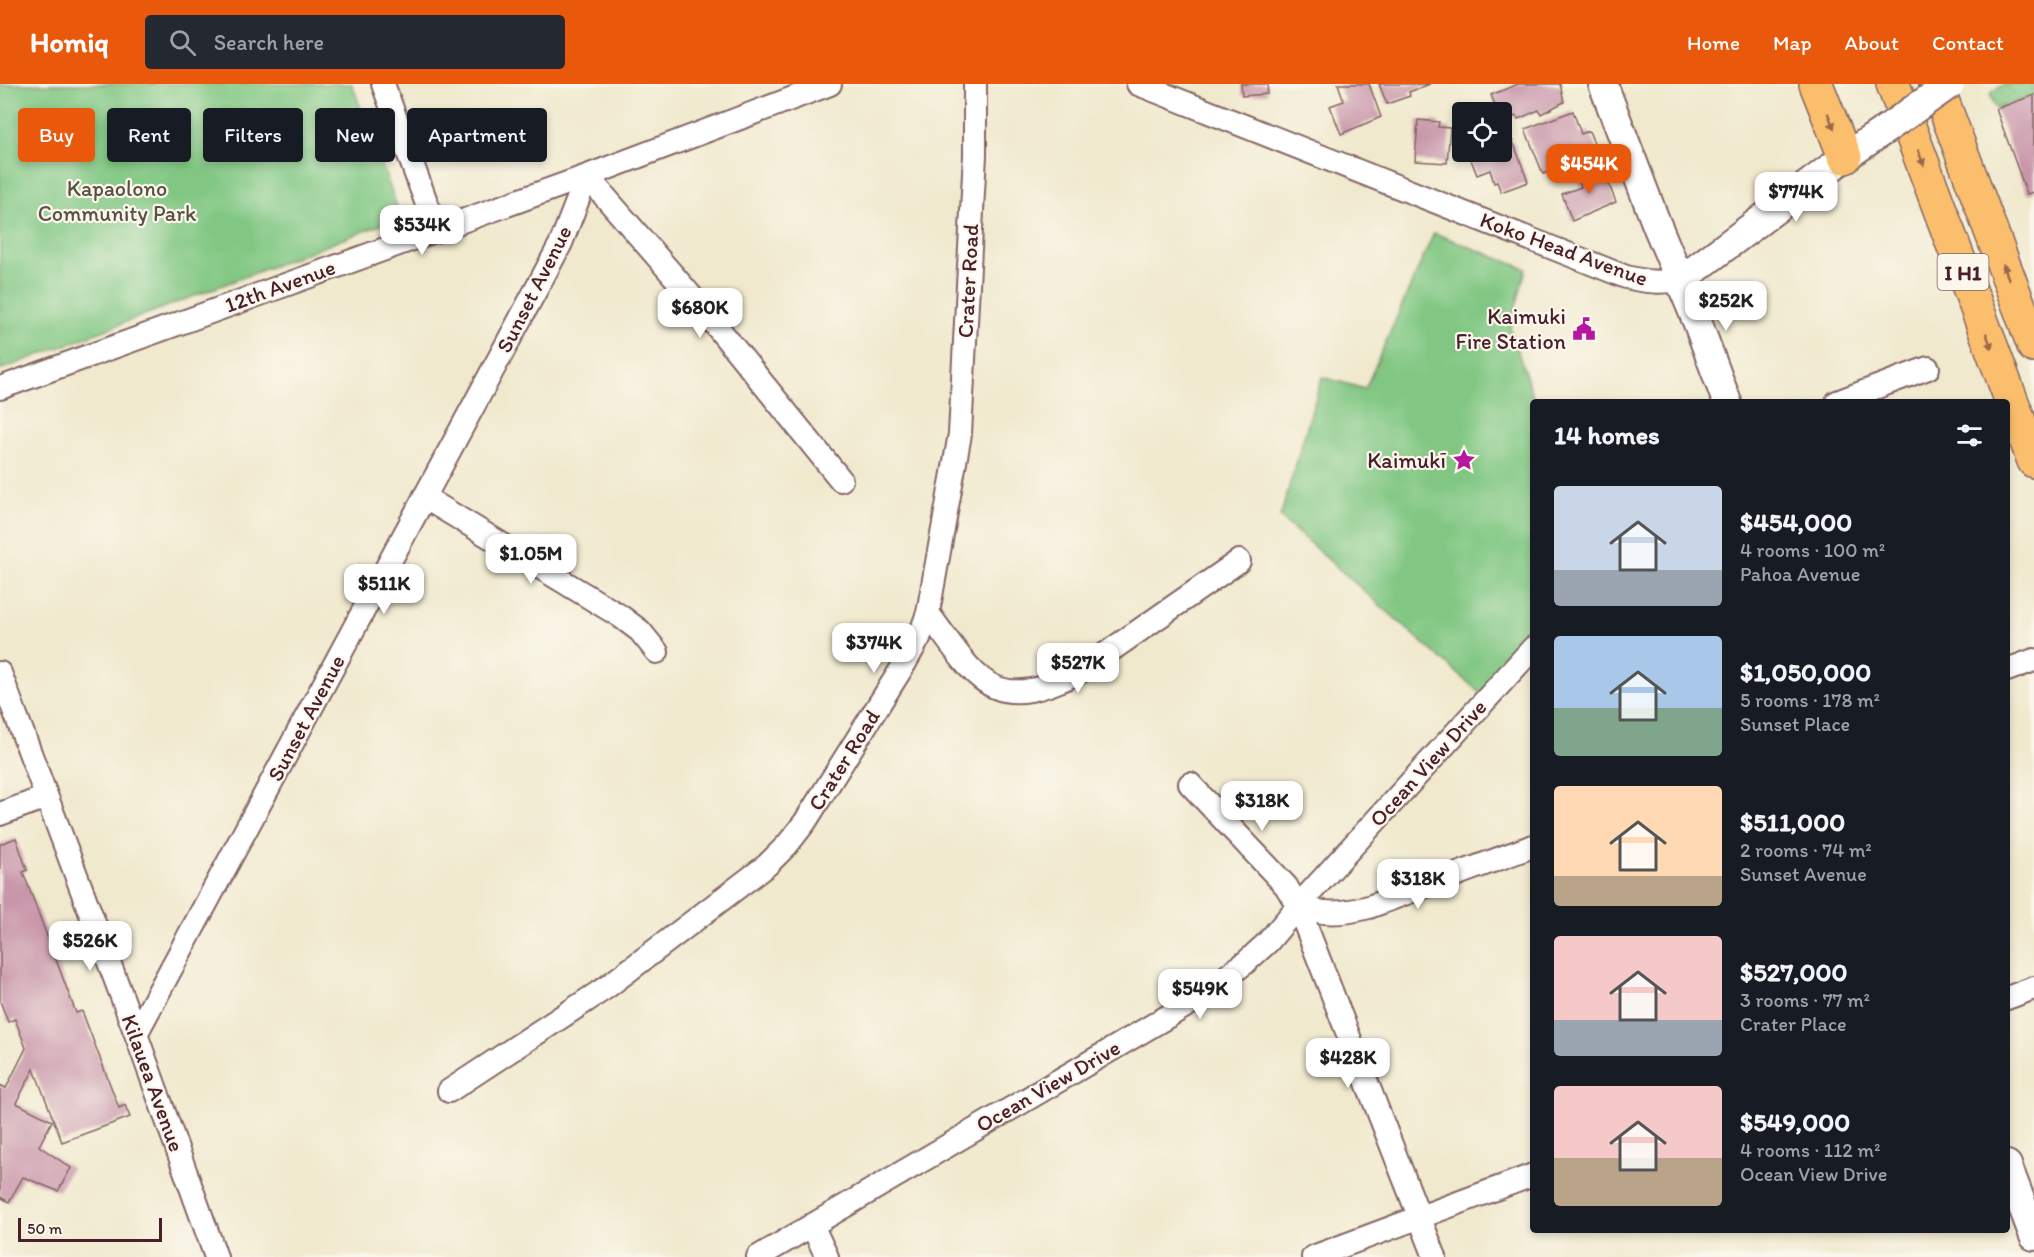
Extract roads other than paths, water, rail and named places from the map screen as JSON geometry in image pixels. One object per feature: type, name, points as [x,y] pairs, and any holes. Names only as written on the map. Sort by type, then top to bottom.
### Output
[{"type":"highway","points":[[1816,84],[1845,157]]},
{"type":"highway","name":"I H1","points":[[1893,84],[2034,461]]},
{"type":"highway","name":"I H1","points":[[1936,84],[2034,346]]},
{"type":"street","points":[[383,84],[436,229]]},
{"type":"street","name":"12th Avenue","points":[[0,388],[587,176],[830,84]]},
{"type":"street","name":"Crater Road","points":[[449,1091],[607,987],[767,865],[804,822],[919,638],[928,613],[960,434],[975,155],[975,84]]},
{"type":"street","name":"Koko Head Avenue","points":[[1138,84],[1626,277],[1645,282],[1662,283],[1681,280],[1845,157],[1950,84]]},
{"type":"street","points":[[1603,84],[1726,399]]},
{"type":"street","points":[[587,176],[705,312],[840,480]]},
{"type":"street","name":"Sunset Avenue","points":[[136,1034],[561,243],[587,176]]},
{"type":"street","points":[[1845,399],[1928,368]]},
{"type":"street","points":[[424,497],[620,616],[640,632],[657,652]]},
{"type":"street","points":[[928,613],[967,666],[980,679],[996,688],[1014,693],[1036,690],[1081,670],[1239,561]]},
{"type":"street","name":"Ocean View Drive","points":[[758,1257],[1188,1004],[1245,963],[1268,942],[1298,906],[1530,651]]},
{"type":"street","points":[[2010,669],[2034,660]]},
{"type":"street","name":"Kilauea Avenue","points":[[0,673],[136,1034],[216,1257]]},
{"type":"street","points":[[1190,784],[1286,886],[1298,906],[1435,1257]]},
{"type":"street","points":[[0,814],[46,797]]},
{"type":"street","points":[[1298,906],[1317,912],[1351,912],[1530,847]]},
{"type":"street","points":[[2010,997],[2034,988]]},
{"type":"street","points":[[2010,1173],[2034,1236]]},
{"type":"street","points":[[1313,1257],[1530,1176]]},
{"type":"street","points":[[812,1225],[826,1257]]},
{"type":"place","name":"Kaimuki Fire Station","points":[[1584,329]]},
{"type":"place","name":"Kaimukī","points":[[1464,460]]},
{"type":"park label","name":"Kapaolono Community Park","points":[[117,200]]}]
